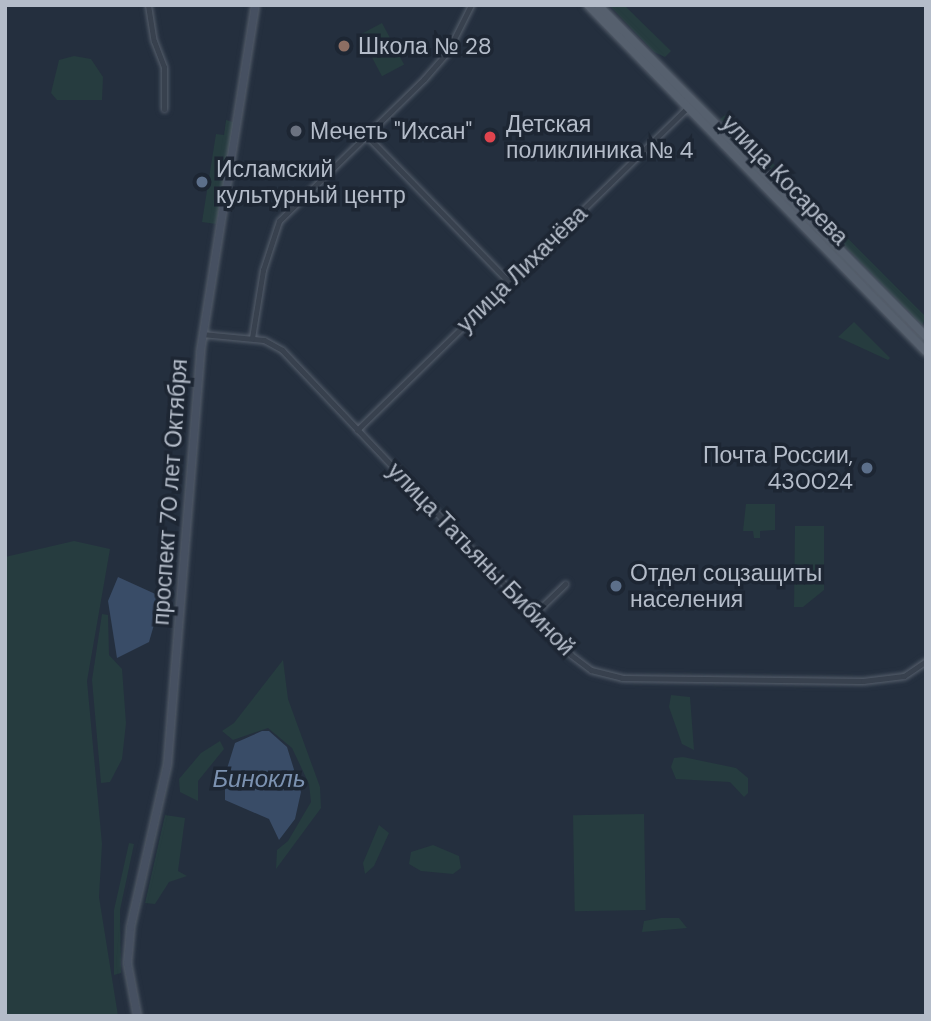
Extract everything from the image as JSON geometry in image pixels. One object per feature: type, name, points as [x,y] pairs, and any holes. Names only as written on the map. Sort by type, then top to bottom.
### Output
[{"type":"main road","name":"проспект 70 лет Октября","points":[[136,1016],[130,981],[130,928],[169,751],[202,334],[255,5]]},
{"type":"main road","name":"улица Косарева","points":[[588,5],[926,336]]},
{"type":"main road","name":"улица Косарева","points":[[598,5],[926,351]]},
{"type":"street","points":[[148,5],[164,67],[164,109]]},
{"type":"street","points":[[251,338],[263,270],[279,221],[447,53],[471,5]]},
{"type":"street","name":"улица Лихачёва","points":[[356,430],[690,105]]},
{"type":"street","points":[[366,135],[508,281]]},
{"type":"street","name":"улица Татьяны Бибиной","points":[[202,334],[251,338],[282,350],[582,664],[611,677],[883,681],[904,676],[926,661]]},
{"type":"street","points":[[533,615],[565,584]]},
{"type":"green space","points":[[609,5],[624,5],[671,51],[665,57],[654,52]]},
{"type":"green space","points":[[382,23],[404,64],[382,76],[360,35]]},
{"type":"green space","points":[[74,56],[91,59],[103,77],[102,100],[57,100],[51,93],[59,60]]},
{"type":"green space","points":[[725,115],[926,317],[922,325],[720,119]]},
{"type":"green space","points":[[226,120],[236,123],[216,224],[202,222],[216,134],[224,135]]},
{"type":"green space","points":[[854,322],[890,358],[888,360],[838,337]]},
{"type":"green space","points":[[746,504],[775,504],[775,530],[760,531],[760,538],[754,538],[753,531],[743,531]]},
{"type":"green space","points":[[795,526],[824,526],[824,590],[803,607],[794,607]]},
{"type":"green space","points":[[74,541],[110,549],[87,681],[102,844],[99,897],[118,1016],[5,1016],[5,557]]},
{"type":"green space","points":[[102,614],[108,615],[109,655],[122,669],[126,723],[122,759],[110,782],[101,783],[92,680]]},
{"type":"green space","points":[[283,660],[288,699],[320,787],[321,808],[276,869],[277,850],[288,841],[311,802],[309,784],[292,748],[268,728],[233,740],[222,731],[234,723]]},
{"type":"green space","points":[[671,695],[690,697],[694,750],[682,744],[669,707]]},
{"type":"green space","points":[[220,741],[224,749],[198,781],[198,801],[180,792],[179,779],[201,753]]},
{"type":"green space","points":[[683,757],[736,768],[748,778],[748,793],[744,797],[730,782],[676,779],[671,767],[674,758]]},
{"type":"green space","points":[[644,814],[646,910],[575,911],[573,815]]},
{"type":"green space","points":[[165,815],[185,818],[178,871],[187,876],[169,882],[155,904],[145,903]]},
{"type":"green space","points":[[379,825],[389,833],[374,866],[365,874],[363,863]]},
{"type":"green space","points":[[129,843],[134,844],[120,910],[121,973],[114,975],[114,910]]},
{"type":"green space","points":[[433,845],[459,856],[461,868],[453,874],[421,871],[409,864],[411,852]]},
{"type":"green space","points":[[679,918],[687,928],[642,932],[644,921]]},
{"type":"water","points":[[118,577],[162,597],[149,642],[117,658],[108,601]]},
{"type":"water","name":"Бинокль","points":[[262,731],[269,731],[287,747],[301,792],[295,819],[279,840],[269,819],[225,800],[225,775],[235,743]]},
{"type":"place","name":"Школа № 28","points":[[344,46]]},
{"type":"place","name":"Мечеть \"Ихсан\"","points":[[296,131]]},
{"type":"place","name":"Детская поликлиника № 4","points":[[490,137]]},
{"type":"place","name":"Исламский культурный центр","points":[[202,182]]},
{"type":"place","name":"Почта России, 430024","points":[[867,468]]},
{"type":"place","name":"Отдел соцзащиты населения","points":[[616,586]]}]
